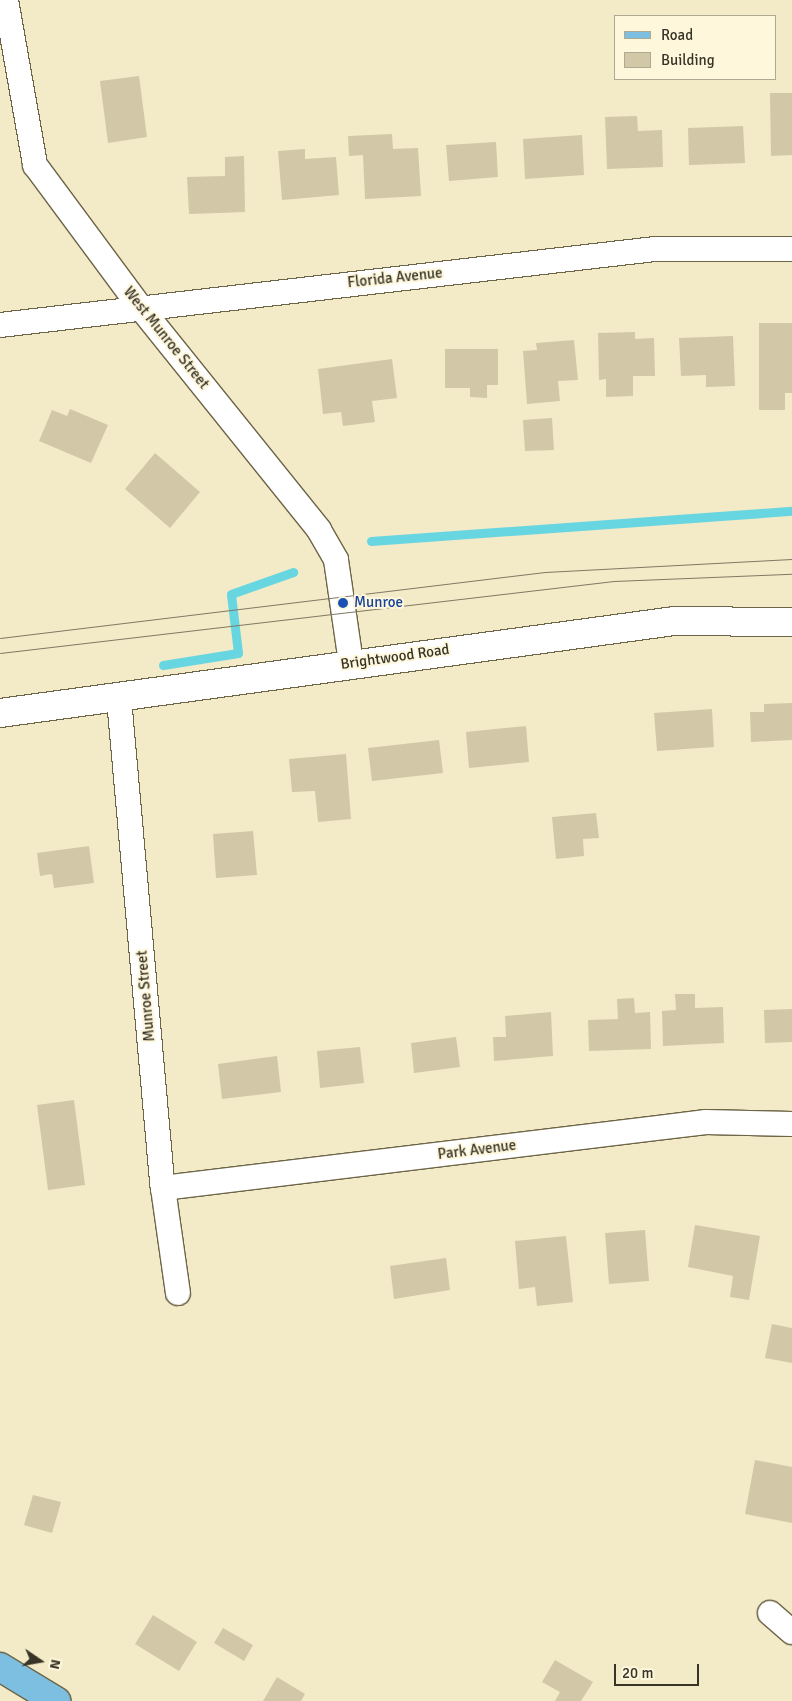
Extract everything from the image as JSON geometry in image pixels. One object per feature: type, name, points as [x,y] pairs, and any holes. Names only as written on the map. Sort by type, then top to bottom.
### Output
[{"type":"main road","points":[[0,1667],[56,1701]]},
{"type":"street","name":"West Munroe Street","points":[[6,0],[35,166],[140,307],[319,530],[336,560],[351,663]]},
{"type":"street","name":"Florida Avenue","points":[[0,325],[140,307],[655,249],[792,249]]},
{"type":"street","name":"Brightwood Road","points":[[0,713],[119,699],[351,663],[674,621],[792,622]]},
{"type":"street","name":"Munroe Street","points":[[119,699],[164,1188],[178,1293]]},
{"type":"street","name":"Park Avenue","points":[[164,1188],[706,1122],[792,1124]]},
{"type":"street","points":[[770,1613],[792,1632]]},
{"type":"building","points":[[139,76],[147,137],[108,143],[100,81]]},
{"type":"building","points":[[770,93],[792,93],[792,155],[771,156]]},
{"type":"building","points":[[637,116],[638,131],[662,130],[663,167],[607,169],[605,117]]},
{"type":"building","points":[[743,126],[745,163],[689,165],[688,128]]},
{"type":"building","points":[[392,134],[393,149],[418,148],[421,196],[365,199],[363,155],[349,156],[348,136]]},
{"type":"building","points":[[582,135],[584,175],[525,179],[523,139]]},
{"type":"building","points":[[496,142],[498,177],[449,181],[446,145]]},
{"type":"building","points":[[305,149],[305,159],[336,157],[339,195],[282,200],[278,151]]},
{"type":"building","points":[[244,156],[245,212],[189,214],[187,177],[225,176],[225,157]]},
{"type":"building","points":[[759,323],[792,323],[792,393],[785,393],[785,410],[759,410]]},
{"type":"building","points":[[635,332],[635,339],[654,338],[655,376],[633,376],[633,396],[606,397],[606,379],[599,380],[598,333]]},
{"type":"building","points":[[733,336],[735,386],[706,387],[706,375],[681,376],[679,338]]},
{"type":"building","points":[[574,340],[578,380],[558,381],[560,401],[527,404],[523,351],[537,350],[536,343]]},
{"type":"building","points":[[445,349],[498,349],[498,385],[487,385],[487,398],[470,397],[470,388],[445,388]]},
{"type":"building","points":[[392,359],[397,398],[372,401],[375,422],[343,426],[341,412],[323,414],[318,369]]},
{"type":"building","points":[[70,409],[108,425],[91,463],[39,441],[52,410],[67,416]]},
{"type":"building","points":[[552,418],[554,450],[525,451],[523,420]]},
{"type":"building","points":[[155,453],[200,492],[170,528],[125,489]]},
{"type":"building","points":[[792,703],[792,740],[751,742],[750,712],[764,712],[764,704]]},
{"type":"building","points":[[712,709],[714,747],[657,751],[654,713]]},
{"type":"building","points":[[526,726],[529,762],[469,768],[466,732]]},
{"type":"building","points":[[439,740],[443,773],[372,781],[368,748]]},
{"type":"building","points":[[346,754],[351,819],[318,822],[315,791],[292,792],[289,759]]},
{"type":"building","points":[[596,813],[599,838],[583,839],[584,856],[556,859],[552,817]]},
{"type":"building","points":[[253,831],[257,875],[216,878],[213,834]]},
{"type":"building","points":[[89,846],[94,883],[54,888],[52,874],[40,876],[37,853]]},
{"type":"building","points":[[675,994],[695,994],[695,1008],[723,1007],[724,1043],[663,1046],[662,1011],[676,1010]]},
{"type":"building","points":[[634,998],[635,1013],[650,1012],[651,1049],[589,1051],[588,1020],[618,1019],[617,999]]},
{"type":"building","points":[[792,1009],[792,1042],[765,1043],[764,1010]]},
{"type":"building","points":[[551,1012],[553,1056],[494,1061],[493,1037],[506,1037],[505,1016]]},
{"type":"building","points":[[456,1037],[460,1067],[414,1073],[411,1043]]},
{"type":"building","points":[[360,1047],[364,1083],[320,1088],[317,1051]]},
{"type":"building","points":[[277,1056],[281,1092],[222,1099],[218,1064]]},
{"type":"building","points":[[74,1100],[85,1185],[48,1190],[37,1105]]},
{"type":"building","points":[[695,1225],[760,1236],[749,1300],[730,1297],[733,1276],[688,1267]]},
{"type":"building","points":[[645,1230],[649,1281],[609,1284],[605,1233]]},
{"type":"building","points":[[566,1236],[573,1302],[537,1306],[535,1287],[519,1289],[515,1241]]},
{"type":"building","points":[[446,1258],[450,1290],[394,1299],[390,1266]]},
{"type":"building","points":[[772,1324],[792,1328],[792,1363],[765,1358]]},
{"type":"building","points":[[755,1460],[792,1467],[792,1523],[745,1514]]},
{"type":"building","points":[[33,1495],[61,1502],[52,1533],[24,1525]]},
{"type":"building","points":[[153,1615],[197,1642],[179,1671],[135,1644]]},
{"type":"building","points":[[223,1628],[253,1645],[244,1661],[214,1643]]},
{"type":"building","points":[[555,1660],[593,1682],[581,1701],[555,1701],[560,1692],[542,1682]]},
{"type":"building","points":[[277,1677],[305,1694],[301,1701],[263,1701]]},
{"type":"waterway","points":[[371,541],[792,511]]},
{"type":"waterway","points":[[163,665],[238,653],[231,594],[293,572]]},
{"type":"tram line","points":[[0,638],[545,572],[792,559]]},
{"type":"tram line","points":[[0,653],[614,581],[792,574]]},
{"type":"place","name":"Munroe","points":[[343,603]]}]
